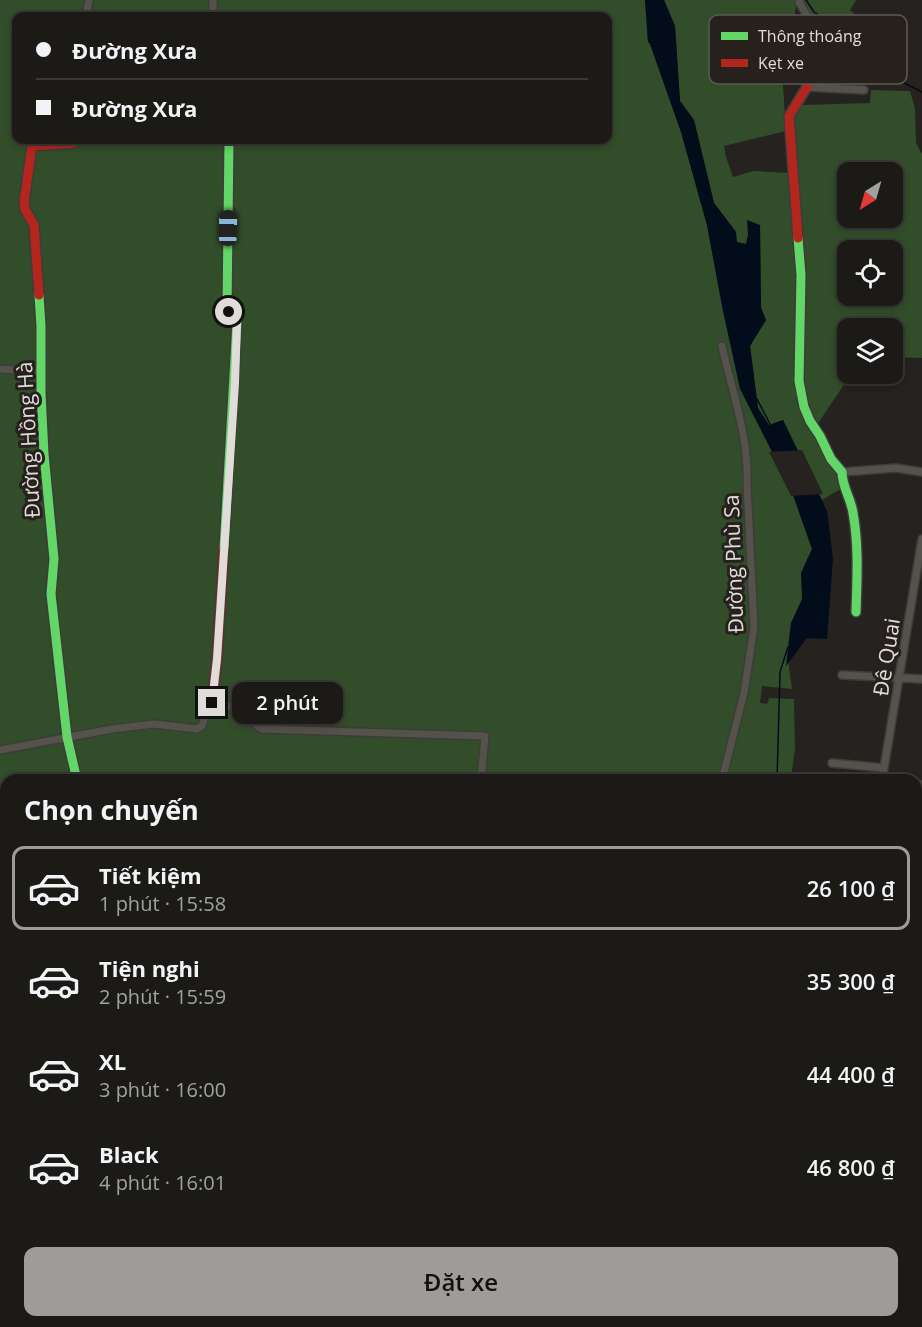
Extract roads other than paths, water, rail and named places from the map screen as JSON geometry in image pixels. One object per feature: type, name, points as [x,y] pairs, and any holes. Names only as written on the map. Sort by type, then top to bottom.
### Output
[{"type":"street","points":[[800,0],[807,15]]},
{"type":"street","points":[[808,84],[789,116],[801,275],[799,381],[804,407],[810,422],[820,435],[831,459],[842,472],[842,481],[853,511],[858,563],[856,612]]},
{"type":"street","points":[[807,87],[864,90]]},
{"type":"street","name":"Đường Hồng Hà","points":[[59,144],[32,146],[24,202],[25,210],[31,216],[34,225],[41,326],[44,454],[54,559],[51,594],[67,737],[76,774]]},
{"type":"street","points":[[0,750],[112,729],[154,724],[197,729],[202,726],[204,710],[212,703],[224,571],[237,322],[227,309],[229,144]]},
{"type":"street","name":"Đường Phù Sa","points":[[722,346],[740,415],[748,469],[754,627],[744,693],[724,774]]},
{"type":"street","points":[[0,369],[42,372]]},
{"type":"street","points":[[842,472],[896,468],[922,472]]},
{"type":"street","name":"Đê Quai","points":[[883,774],[922,539]]},
{"type":"street","points":[[842,675],[922,679]]},
{"type":"street","points":[[212,703],[244,712],[255,725],[262,729],[485,736],[482,774]]},
{"type":"street","points":[[832,763],[884,768]]},
{"type":"water","points":[[645,0],[664,0],[675,26],[680,101],[694,120],[714,203],[736,232],[737,242],[746,244],[747,220],[760,225],[761,308],[766,320],[750,346],[758,408],[769,425],[783,420],[827,511],[833,559],[827,639],[807,638],[786,666],[791,623],[802,599],[801,573],[812,549],[791,489],[740,389],[707,225],[681,132],[648,42]]},
{"type":"waterway","points":[[806,0],[818,15]]},
{"type":"waterway","points":[[906,84],[922,92]]},
{"type":"waterway","points":[[757,399],[770,424]]},
{"type":"waterway","points":[[777,774],[780,672],[788,647]]}]
